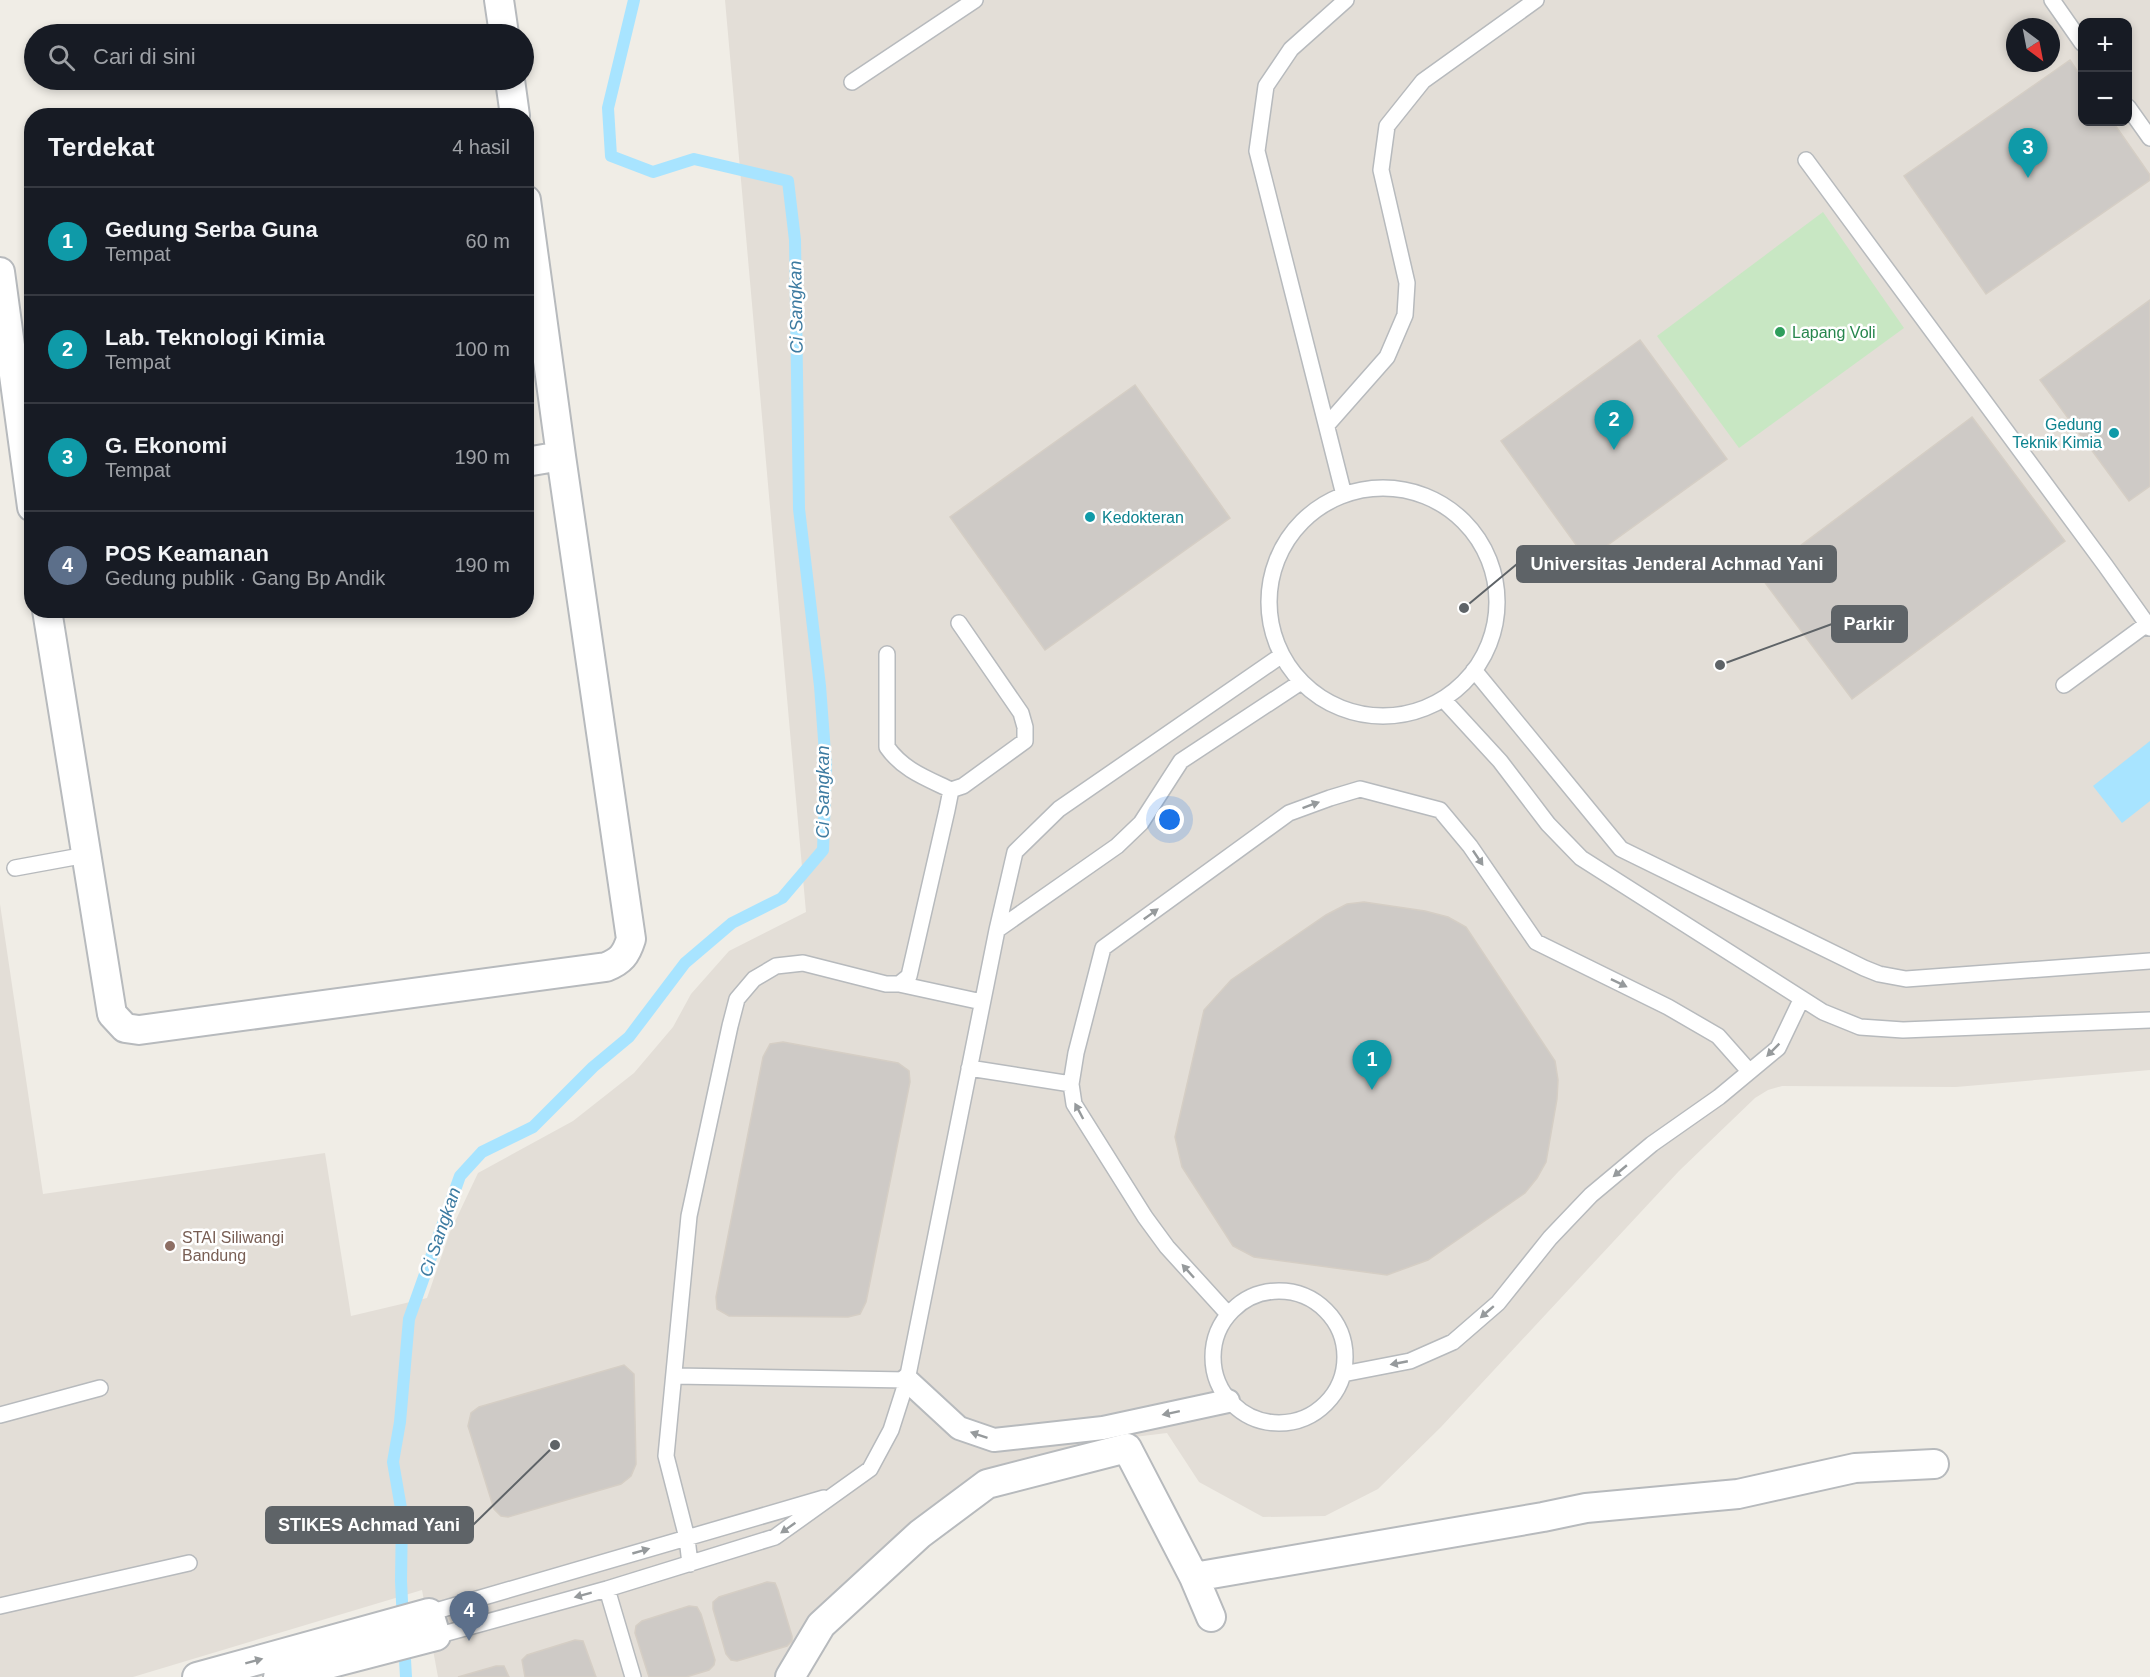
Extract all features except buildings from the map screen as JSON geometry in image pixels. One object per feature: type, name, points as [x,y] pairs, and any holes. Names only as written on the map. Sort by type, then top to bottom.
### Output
[{"type":"street","points":[[499,0],[503,24]]},
{"type":"street","points":[[511,90],[514,108]]},
{"type":"street","points":[[48,618],[112,1014],[125,1028],[139,1029],[606,967],[620,962],[631,939],[534,259]]},
{"type":"street","points":[[0,272],[24,448]]},
{"type":"street","points":[[534,461],[561,456]]},
{"type":"street","points":[[907,1380],[959,1428],[994,1440],[1103,1428],[1228,1401]]},
{"type":"street","points":[[790,1677],[821,1625],[920,1534],[987,1484],[1127,1448],[1194,1577],[1211,1617]]},
{"type":"street","points":[[1194,1577],[1586,1508],[1738,1494],[1855,1468],[1934,1464]]},
{"type":"street","points":[[278,1677],[362,1650],[426,1626]]},
{"type":"street","points":[[197,1677],[362,1650]]},
{"type":"lane","points":[[852,82],[975,0]]},
{"type":"lane","points":[[1344,0],[1291,49],[1266,86],[1257,150],[1344,495]]},
{"type":"lane","points":[[1327,425],[1387,357],[1405,315],[1407,283],[1381,170],[1387,126],[1423,81],[1536,0]]},
{"type":"lane","points":[[2052,0],[2078,37]]},
{"type":"lane","points":[[2132,113],[2150,138]]},
{"type":"lane","points":[[1806,160],[2149,626],[2064,685]]},
{"type":"lane","points":[[1393,489],[1418,494],[1440,504],[1461,518],[1477,537],[1489,560],[1496,586],[1497,612],[1491,638],[1480,662],[1463,683],[1443,699],[1419,710],[1394,715],[1369,715],[1343,710],[1320,698],[1301,682],[1282,655],[1275,639],[1269,614],[1270,588],[1276,563],[1287,542],[1303,522],[1322,506],[1344,495],[1368,490],[1393,489]]},
{"type":"lane","points":[[887,654],[887,747],[895,759],[906,768],[951,790],[963,786],[1024,741],[1025,727],[1021,713],[959,623]]},
{"type":"lane","points":[[426,1626],[607,1589],[775,1537],[870,1469],[891,1430],[907,1380],[982,1002],[1015,852],[1059,809],[1282,655]]},
{"type":"lane","points":[[1474,670],[1622,849],[1864,968],[1879,974],[1906,979],[2150,961]]},
{"type":"lane","points":[[997,930],[1117,846],[1141,823],[1181,761],[1301,682]]},
{"type":"lane","points":[[1443,699],[1500,761],[1548,824],[1581,858],[1823,1012],[1860,1027],[1903,1030],[2150,1020]]},
{"type":"lane","points":[[1228,1314],[1167,1248],[1145,1217],[1074,1104],[1071,1084],[1076,1053],[1103,948],[1290,813],[1360,789],[1440,810],[1470,846],[1536,942],[1668,1007],[1718,1036],[1749,1071]]},
{"type":"lane","points":[[899,984],[909,976],[951,790]]},
{"type":"lane","points":[[15,868],[86,855]]},
{"type":"lane","points":[[690,1564],[687,1538],[666,1456],[689,1216],[737,999],[754,979],[776,966],[803,963],[886,984],[899,984],[982,1002]]},
{"type":"lane","points":[[1343,1374],[1410,1361],[1453,1342],[1498,1303],[1550,1238],[1591,1195],[1652,1144],[1719,1097],[1778,1048],[1801,1000]]},
{"type":"lane","points":[[969,1068],[1071,1084]]},
{"type":"lane","points":[[1280,1291],[1299,1294],[1317,1302],[1332,1316],[1341,1334],[1345,1354],[1343,1374],[1334,1393],[1321,1408],[1303,1418],[1283,1423],[1263,1421],[1244,1414],[1228,1401],[1217,1383],[1212,1364],[1216,1335],[1228,1314],[1243,1301],[1261,1293],[1280,1291]]},
{"type":"lane","points":[[674,1376],[907,1380]]},
{"type":"lane","points":[[0,1415],[100,1388]]},
{"type":"lane","points":[[426,1626],[687,1538],[836,1495]]},
{"type":"lane","points":[[0,1606],[189,1563]]},
{"type":"lane","points":[[607,1589],[633,1677]]},
{"type":"shaded area","points":[[725,0],[2150,0],[2150,1070],[1956,1087],[1782,1086],[1768,1090],[1755,1098],[1679,1171],[1441,1427],[1378,1489],[1325,1516],[1263,1517],[1199,1482],[1167,1433],[1126,1438],[983,1475],[780,1677],[438,1677],[422,1590],[133,1677],[0,1677],[0,904],[43,1194],[325,1153],[351,1316],[427,1298],[450,1232],[478,1173],[573,1121],[634,1073],[673,1027],[691,994],[729,951],[806,912]]},
{"type":"green space","name":"Lapang Voli","points":[[1823,212],[1904,328],[1739,448],[1657,336]]},
{"type":"water","points":[[2150,741],[2150,801],[2122,823],[2093,786]]},
{"type":"waterway","name":"Ci Sangkan","points":[[403,1622],[402,1514],[393,1462],[400,1422],[409,1319],[460,1176],[482,1152],[533,1127],[593,1067],[629,1037],[685,963],[732,923],[782,898],[823,850],[826,766],[820,686],[799,509],[795,240],[788,181],[694,159],[653,172],[611,156],[608,108],[634,0]]},
{"type":"waterway","name":"Ci Sangkan","points":[[404,1642],[406,1677]]},
{"type":"place","name":"G. Ekonomi","points":[[2028,178]]},
{"type":"place","name":"Lapang Voli","points":[[1780,332]]},
{"type":"place","name":"Gedung Teknik Kimia","points":[[2114,433]]},
{"type":"place","name":"Lab. Teknologi Kimia","points":[[1614,450]]},
{"type":"place","name":"Kedokteran","points":[[1090,517]]},
{"type":"place","name":"Universitas Jenderal Achmad Yani","points":[[1464,608]]},
{"type":"place","name":"Parkir","points":[[1720,665]]},
{"type":"place","name":"Gedung Serba Guna","points":[[1372,1090]]},
{"type":"place","name":"STAI Siliwangi Bandung","points":[[170,1246]]},
{"type":"place","name":"STIKES Achmad Yani","points":[[555,1445]]},
{"type":"place","name":"POS Keamanan","points":[[469,1641]]}]
